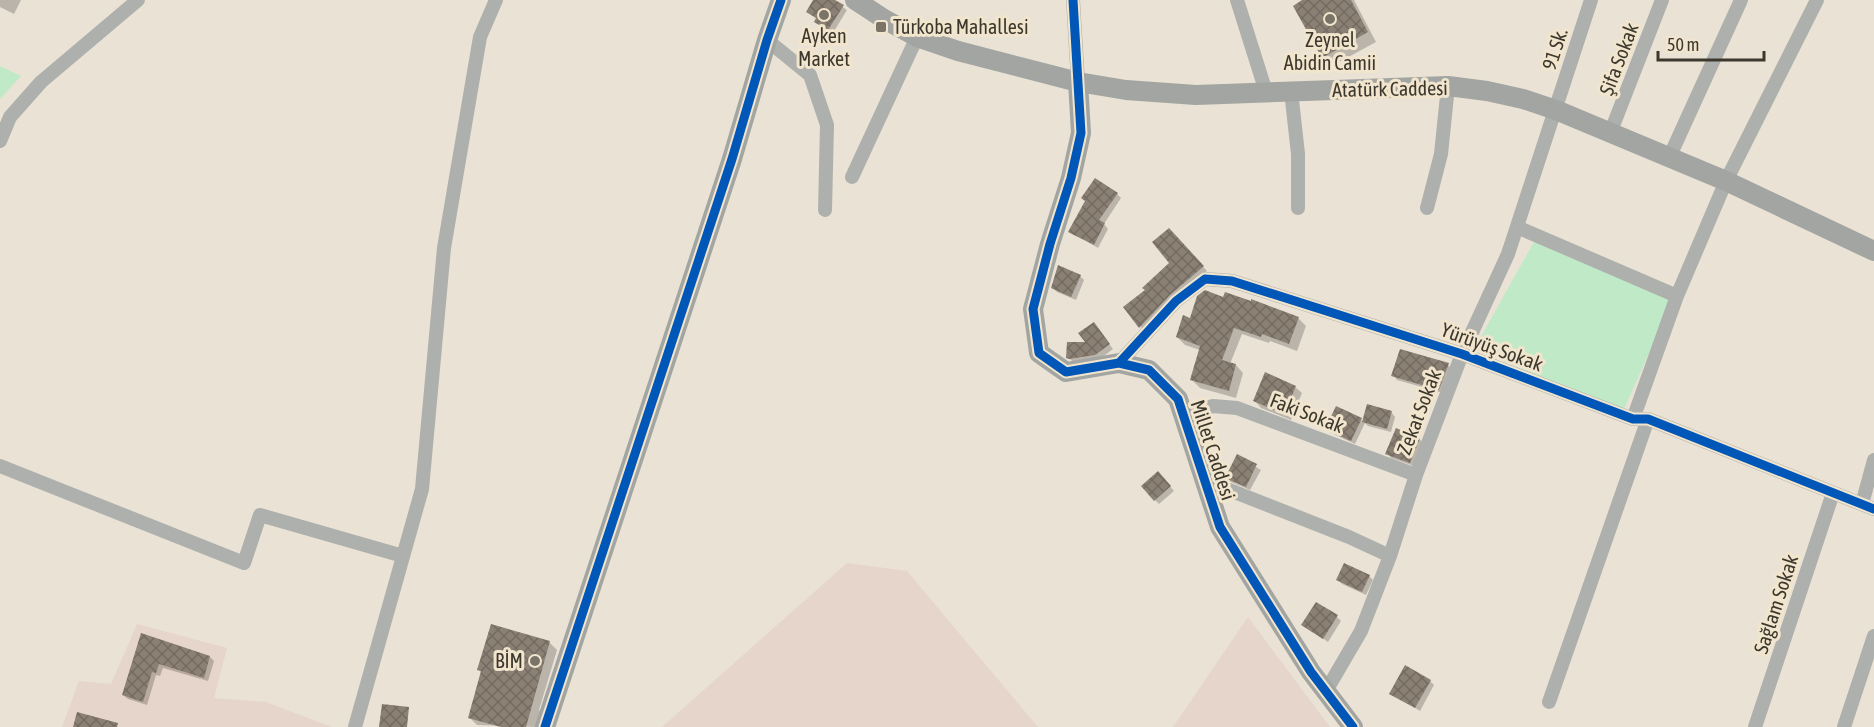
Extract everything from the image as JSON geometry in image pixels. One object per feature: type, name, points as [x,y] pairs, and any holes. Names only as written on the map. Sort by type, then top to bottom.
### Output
[{"type":"street","points":[[0,141],[10,117],[41,82],[138,0]]},
{"type":"street","points":[[356,727],[422,489],[446,236],[480,37],[496,0]]},
{"type":"street","points":[[545,727],[728,170],[781,0]]},
{"type":"street","name":"Atatürk Caddesi","points":[[855,0],[917,37],[958,51],[1078,82],[1159,94],[1196,95],[1448,86],[1523,99],[1611,131],[1726,181],[1874,251]]},
{"type":"street","points":[[1073,0],[1078,82]]},
{"type":"street","points":[[1237,0],[1266,92]]},
{"type":"street","name":"91 Sk.","points":[[1556,110],[1592,0]]},
{"type":"street","name":"Şifa Sokak","points":[[1611,131],[1662,0]]},
{"type":"street","points":[[1669,158],[1741,0]]},
{"type":"street","points":[[1633,419],[1677,296],[1726,181],[1817,0]]},
{"type":"street","points":[[852,177],[917,37]]},
{"type":"street","points":[[767,40],[810,75],[827,125],[825,210]]},
{"type":"street","name":"Millet Caddesi","points":[[1078,82],[1081,133],[1071,178],[1050,244],[1034,309],[1039,353],[1066,372],[1119,363],[1149,370],[1178,399],[1220,527],[1311,672],[1353,727]]},
{"type":"street","points":[[1427,208],[1441,154],[1448,86]]},
{"type":"street","points":[[1291,91],[1298,154],[1298,208]]},
{"type":"street","name":"Zekat Sokak","points":[[1326,691],[1361,631],[1462,354],[1508,254],[1556,110]]},
{"type":"street","points":[[1517,227],[1677,296]]},
{"type":"street","name":"Yürüyüş Sokak","points":[[1119,363],[1176,301],[1205,279],[1232,280],[1462,354],[1633,419],[1648,420],[1868,507]]},
{"type":"street","name":"Faki Sokak","points":[[1183,415],[1213,406],[1237,408],[1416,475]]},
{"type":"street","points":[[1549,702],[1648,420]]},
{"type":"street","points":[[1868,507],[1874,460]]},
{"type":"street","points":[[0,466],[244,563],[260,515],[403,556]]},
{"type":"street","points":[[1204,480],[1349,537],[1390,556]]},
{"type":"street","name":"Sağlam Sokak","points":[[1755,727],[1833,493]]},
{"type":"street","points":[[1844,727],[1874,636]]},
{"type":"shaded area","points":[[847,563],[907,571],[1038,727],[662,727]]},
{"type":"shaded area","points":[[1248,617],[1330,727],[1173,727]]},
{"type":"shaded area","points":[[137,624],[227,648],[214,698],[266,702],[332,727],[62,727],[79,681],[111,684]]},
{"type":"green space","points":[[0,66],[21,76],[0,99]]},
{"type":"green space","points":[[1535,240],[1673,300],[1623,411],[1474,349]]},
{"type":"building","name":"Ayken Market","points":[[813,0],[835,0],[844,5],[828,30],[814,22],[816,18],[806,12]]},
{"type":"building","name":"Zeynel Abidin Camii","points":[[1302,0],[1351,0],[1368,32],[1322,58],[1293,6]]},
{"type":"building","points":[[1095,178],[1118,193],[1099,220],[1105,223],[1094,245],[1068,232],[1085,201],[1081,198]]},
{"type":"building","points":[[1169,228],[1204,266],[1170,295],[1139,328],[1123,307],[1145,290],[1142,288],[1169,263],[1152,242]]},
{"type":"building","points":[[1058,265],[1081,275],[1071,297],[1051,288]]},
{"type":"building","points":[[1205,290],[1223,297],[1225,292],[1251,301],[1251,299],[1299,317],[1289,344],[1262,334],[1261,337],[1234,328],[1222,360],[1236,364],[1229,391],[1190,380],[1200,346],[1176,337],[1183,315],[1190,318],[1197,296]]},
{"type":"building","points":[[1094,322],[1110,344],[1095,355],[1066,358],[1067,342],[1085,342],[1078,333]]},
{"type":"building","points":[[1400,349],[1449,363],[1439,390],[1391,376]]},
{"type":"building","points":[[1265,372],[1296,386],[1284,414],[1253,401]]},
{"type":"building","points":[[1367,404],[1392,411],[1387,429],[1362,422]]},
{"type":"building","points":[[1336,406],[1362,418],[1351,441],[1325,429]]},
{"type":"building","points":[[1396,428],[1420,438],[1410,463],[1385,454]]},
{"type":"building","points":[[1237,454],[1257,464],[1246,487],[1225,478]]},
{"type":"building","points":[[1158,471],[1171,486],[1154,501],[1141,486]]},
{"type":"building","points":[[1344,563],[1370,575],[1362,592],[1336,580]]},
{"type":"building","points":[[1316,602],[1338,615],[1323,639],[1301,625]]},
{"type":"building","points":[[491,624],[550,641],[526,727],[501,727],[468,718],[481,671],[477,670]]},
{"type":"building","points":[[141,633],[210,656],[204,678],[159,664],[156,673],[152,672],[143,702],[122,695]]},
{"type":"building","points":[[1405,665],[1431,680],[1415,708],[1389,694]]},
{"type":"building","points":[[382,704],[409,707],[407,727],[379,727]]},
{"type":"building","points":[[77,712],[118,723],[117,727],[73,727]]},
{"type":"cycle path","points":[[545,727],[732,159],[781,0]]},
{"type":"cycle path","points":[[1073,0],[1081,133],[1071,178],[1033,309],[1039,353],[1066,372],[1119,363],[1149,370],[1178,399],[1220,527],[1311,672],[1353,727]]},
{"type":"cycle path","points":[[1119,363],[1176,301],[1205,279],[1232,281],[1462,354],[1633,419],[1648,419],[1874,509]]},
{"type":"place","name":"Ayken Market","points":[[824,15]]},
{"type":"place","name":"Zeynel Abidin Camii","points":[[1330,19]]},
{"type":"place","name":"Türkoba Mahallesi","points":[[881,27]]},
{"type":"place","name":"BİM","points":[[535,661]]}]
